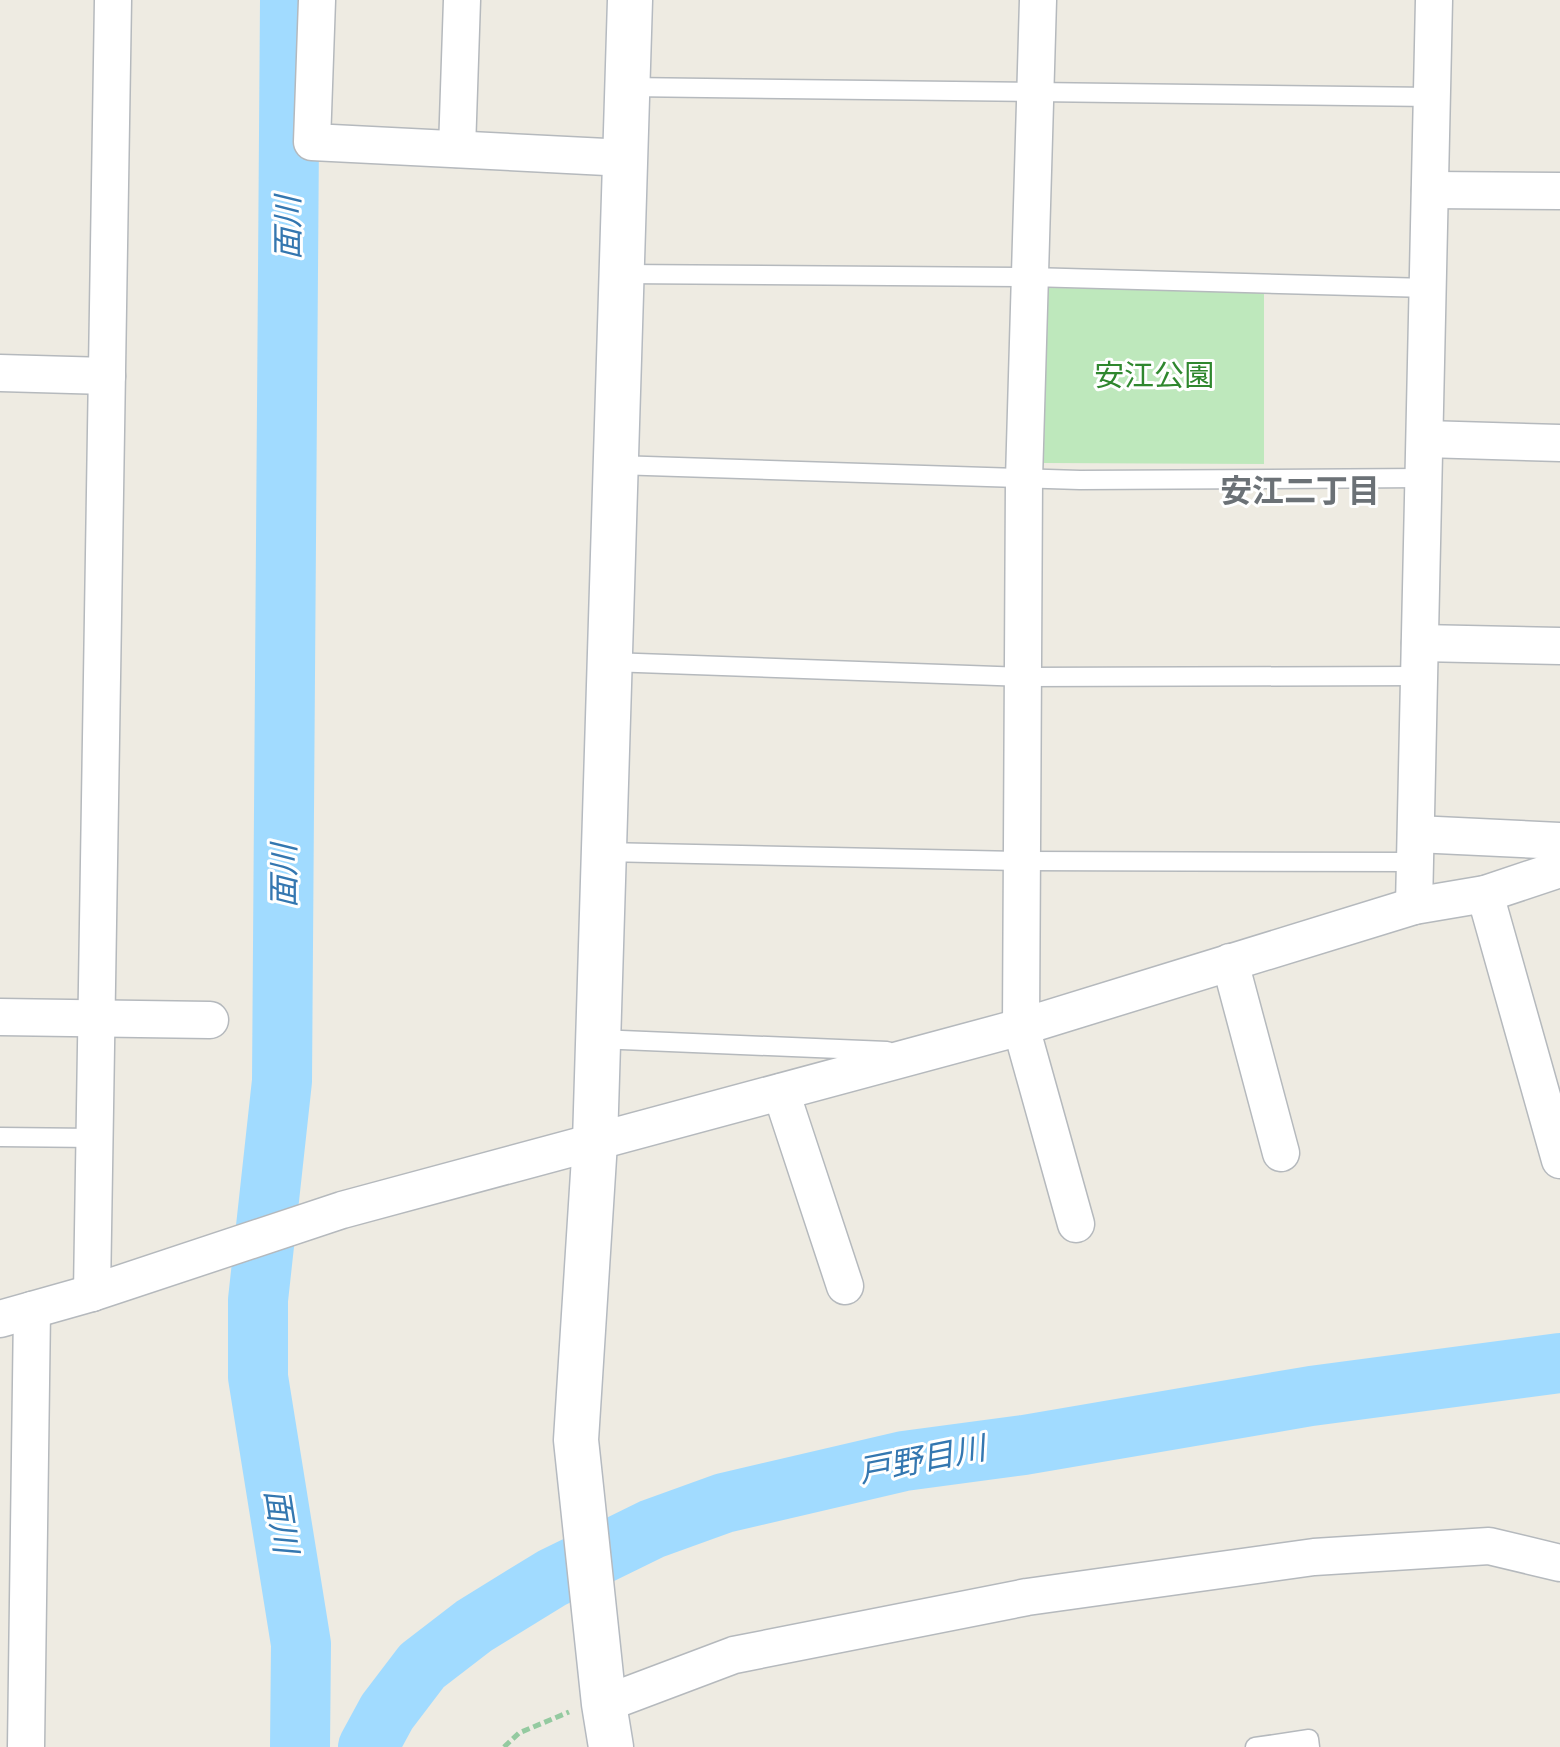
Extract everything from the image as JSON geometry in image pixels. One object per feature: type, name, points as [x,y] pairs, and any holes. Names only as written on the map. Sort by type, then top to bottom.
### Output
[{"type":"street","points":[[92,1293],[113,0]]},
{"type":"street","points":[[317,0],[312,142],[626,158]]},
{"type":"street","points":[[457,149],[462,0]]},
{"type":"street","points":[[611,1747],[576,1440],[595,1142],[630,0]]},
{"type":"street","points":[[1038,0],[1024,479],[1021,1027],[1076,1224]]},
{"type":"street","points":[[1414,906],[1434,0]]},
{"type":"street","points":[[1430,190],[1560,191]]},
{"type":"street","points":[[0,373],[107,376]]},
{"type":"street","points":[[1425,439],[1560,443]]},
{"type":"street","points":[[1420,659],[1560,646]]},
{"type":"street","points":[[1416,848],[1560,841]]},
{"type":"street","points":[[26,1747],[16,1314],[92,1293],[342,1210],[1021,1027],[1414,906],[1485,894],[1560,869]]},
{"type":"street","points":[[1485,894],[1552,1099],[1560,1160]]},
{"type":"street","points":[[1230,962],[1281,1153]]},
{"type":"street","points":[[0,1017],[210,1020]]},
{"type":"street","points":[[781,1092],[845,1286]]},
{"type":"street","points":[[604,1704],[734,1655],[1027,1597],[1314,1557],[1489,1546],[1560,1563]]},
{"type":"lane","points":[[628,87],[1432,97]]},
{"type":"lane","points":[[622,274],[1030,277],[1428,288]]},
{"type":"lane","points":[[616,465],[1024,479],[1424,478]]},
{"type":"lane","points":[[610,662],[1023,677],[1420,659]]},
{"type":"lane","points":[[604,852],[1022,861],[1416,848]]},
{"type":"lane","points":[[598,1039],[923,1053]]},
{"type":"lane","points":[[0,1137],[95,1138]]},
{"type":"lane","points":[[1255,1747],[1309,1739],[1310,1747]]},
{"type":"path","points":[[504,1747],[519,1733],[558,1714],[604,1704]]},
{"type":"green space","name":"安江公園","points":[[1045,288],[1264,290],[1264,464],[1044,463]]},
{"type":"waterway","name":"面川","points":[[290,0],[282,1081],[258,1300],[258,1377],[301,1644],[300,1747]]},
{"type":"waterway","name":"戸野目川","points":[[368,1747],[387,1712],[422,1666],[474,1626],[552,1578],[652,1529],[724,1503],[904,1461],[1024,1445],[1311,1396],[1560,1363]]},
{"type":"district","name":"安江二丁目","points":[[1300,491]]}]
